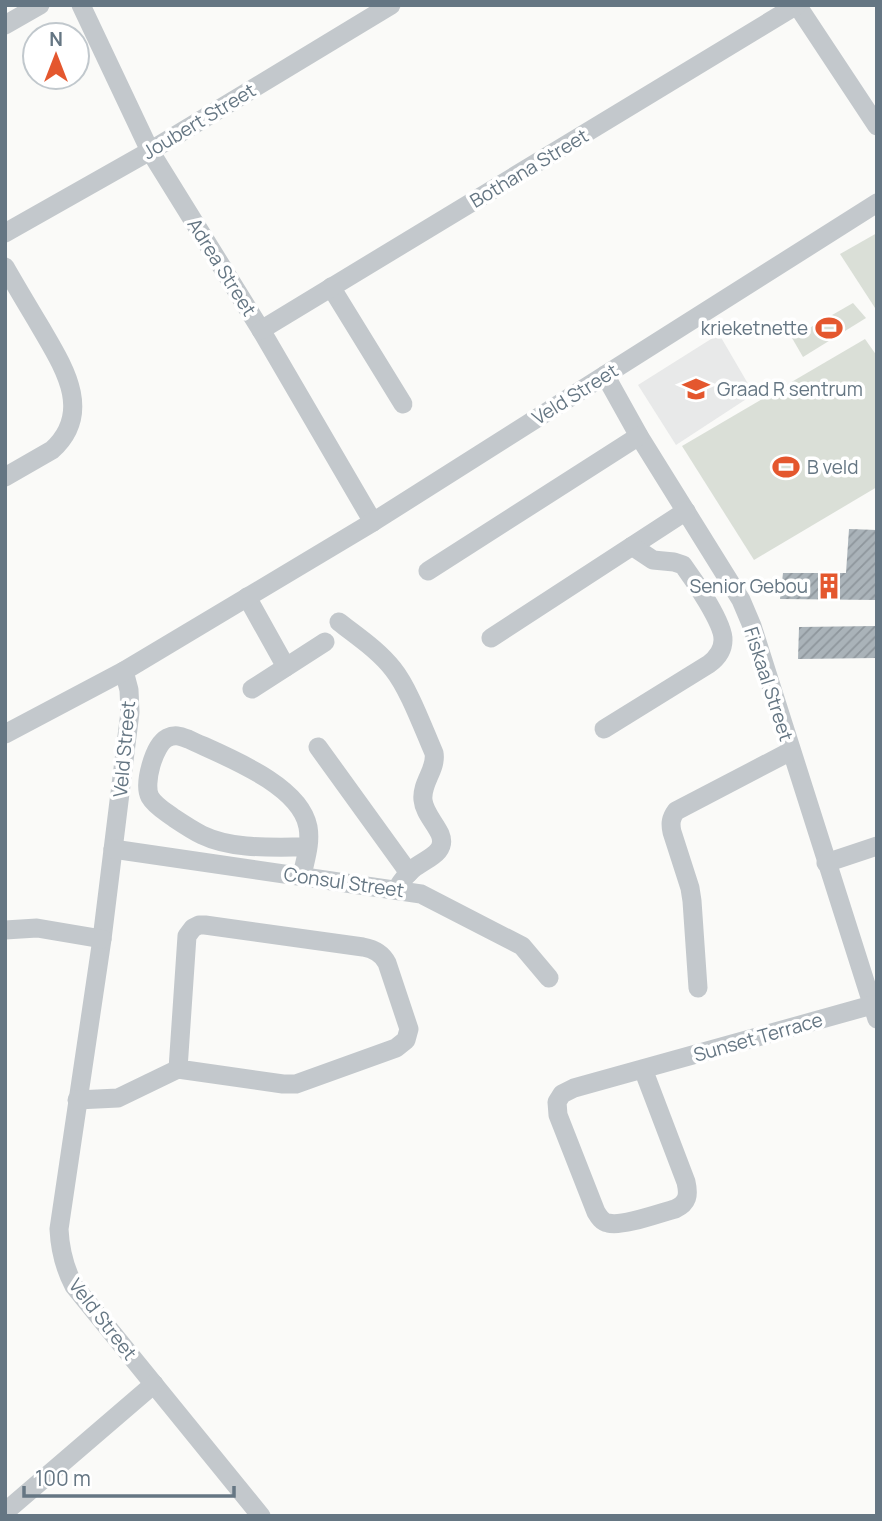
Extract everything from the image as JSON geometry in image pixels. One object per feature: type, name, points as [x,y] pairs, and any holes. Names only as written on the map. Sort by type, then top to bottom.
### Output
[{"type":"street","points":[[5,25],[40,5]]},
{"type":"street","name":"Adrea Street","points":[[81,5],[150,151],[261,330],[373,522]]},
{"type":"street","name":"Joubert Street","points":[[5,233],[150,151],[390,5]]},
{"type":"street","points":[[797,5],[877,126]]},
{"type":"street","name":"Bothana Street","points":[[261,330],[797,5]]},
{"type":"street","name":"Veld Street","points":[[261,1516],[74,1286],[62,1258],[59,1229],[102,939],[130,712],[129,690],[124,671],[373,522],[877,203]]},
{"type":"street","points":[[5,267],[62,365],[71,387],[73,401],[71,423],[59,444],[5,477]]},
{"type":"street","points":[[331,288],[403,404]]},
{"type":"street","name":"Fiskaal Street","points":[[605,375],[639,436],[741,600],[752,626],[875,1012]]},
{"type":"street","points":[[428,571],[639,436]]},
{"type":"street","points":[[491,638],[686,511]]},
{"type":"street","points":[[604,729],[709,664],[719,655],[723,644],[719,624],[683,565],[653,560],[632,546]]},
{"type":"street","points":[[247,597],[286,667]]},
{"type":"street","points":[[339,622],[377,650],[394,670],[403,683],[434,753],[434,765],[422,797],[425,808],[441,836],[442,846],[409,873],[396,890]]},
{"type":"street","points":[[252,689],[325,642]]},
{"type":"street","points":[[5,734],[124,671]]},
{"type":"street","points":[[302,876],[308,847],[308,827],[300,809],[282,789],[259,773],[182,737],[176,735],[161,743],[151,766],[147,788],[149,796],[166,813],[195,832],[220,842],[308,847]]},
{"type":"street","points":[[318,747],[409,873]]},
{"type":"street","points":[[698,988],[690,888],[670,823],[677,811],[791,751]]},
{"type":"street","points":[[826,863],[877,846]]},
{"type":"street","name":"Consul Street","points":[[113,849],[425,895],[516,943],[549,978]]},
{"type":"street","points":[[78,1100],[118,1098],[178,1069],[296,1084],[396,1048],[406,1040],[408,1023],[387,963],[377,951],[199,925],[189,931],[187,936],[178,1069]]},
{"type":"street","points":[[5,930],[37,928],[102,939]]},
{"type":"street","name":"Sunset Terrace","points":[[643,1069],[686,1182],[688,1196],[682,1205],[675,1209],[629,1222],[610,1224],[600,1218],[592,1204],[558,1115],[557,1102],[562,1094],[574,1088],[643,1069],[875,1012]]},
{"type":"street","points":[[5,1512],[154,1384]]},
{"type":"shaded area","points":[[877,233],[877,311],[840,254]]},
{"type":"shaded area","name":"krieketnette","points":[[853,303],[866,318],[803,357],[792,338]]},
{"type":"shaded area","name":"Graad R sentrum","points":[[719,334],[754,394],[676,445],[638,385]]},
{"type":"shaded area","name":"B veld","points":[[865,339],[877,356],[877,487],[754,560],[682,446]]},
{"type":"building","name":"Senior Gebou","points":[[849,529],[877,530],[877,600],[780,599],[783,573],[846,573]]},
{"type":"building","points":[[877,626],[877,658],[798,659],[799,627]]},
{"type":"place","name":"krieketnette","points":[[829,328]]},
{"type":"place","name":"Graad R sentrum","points":[[696,389]]},
{"type":"place","name":"B veld","points":[[786,467]]},
{"type":"place","name":"Senior Gebou","points":[[829,586]]}]
